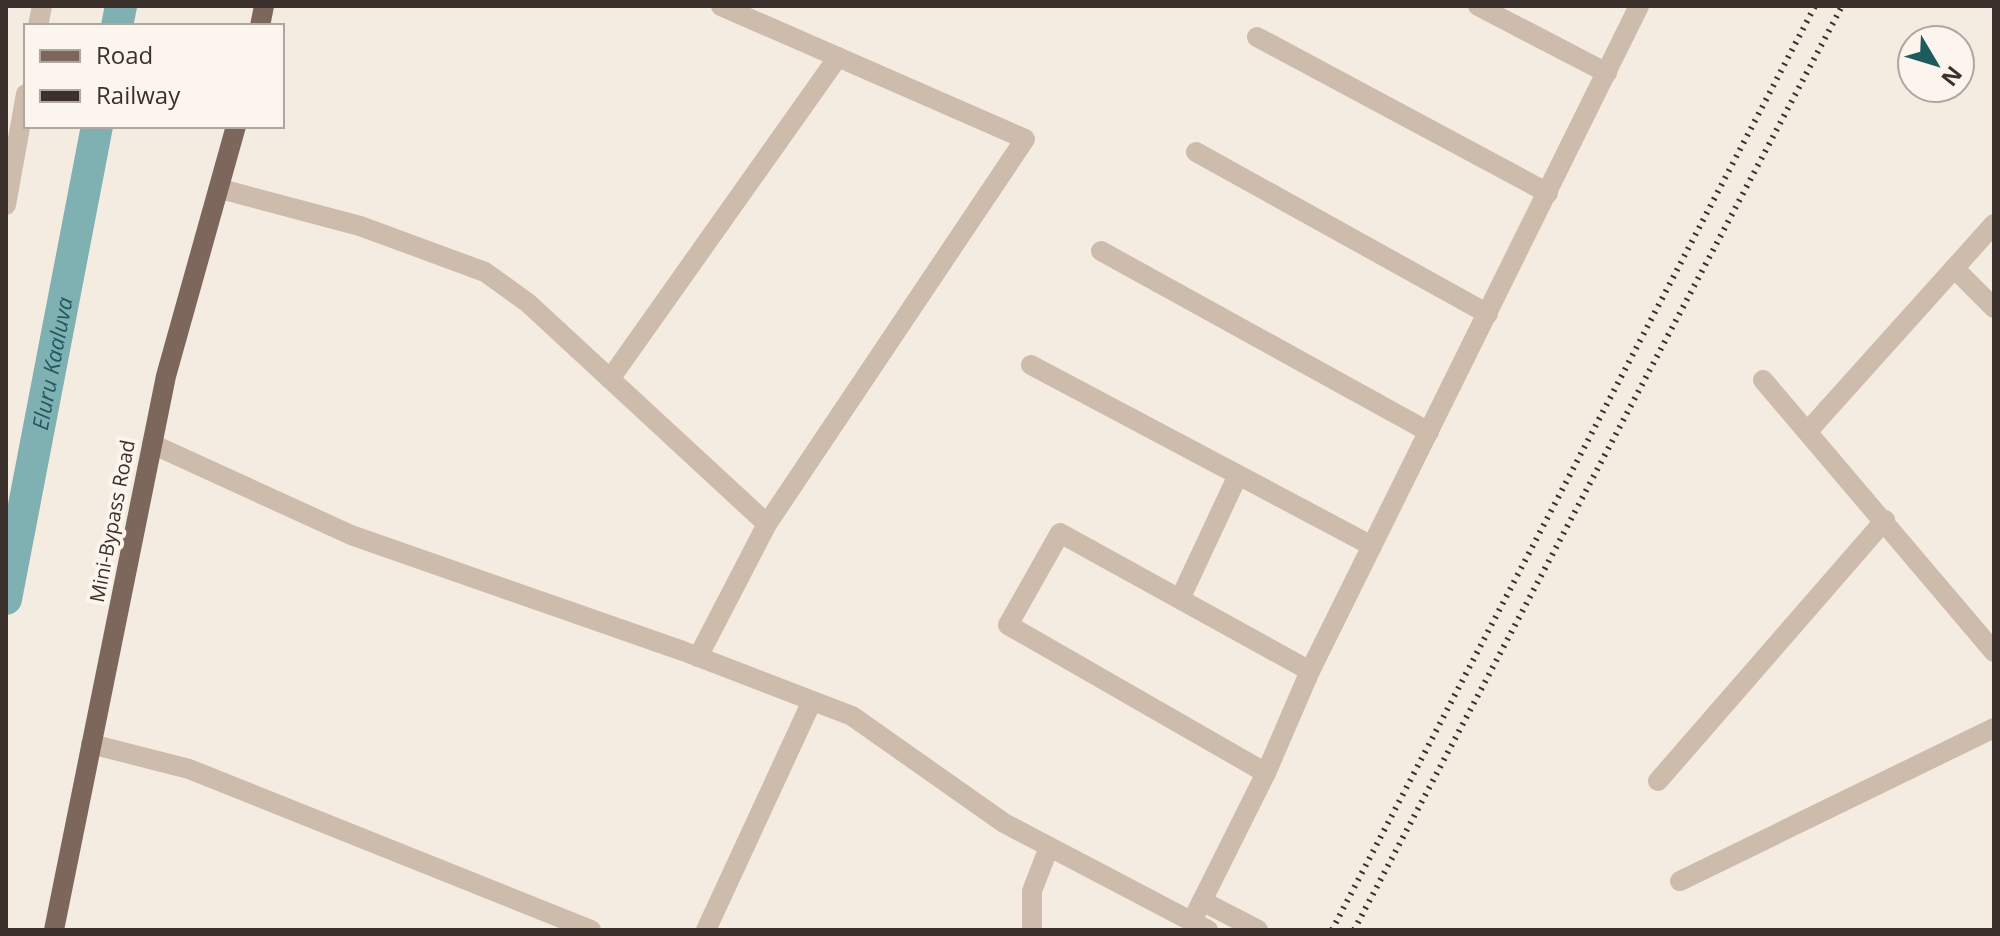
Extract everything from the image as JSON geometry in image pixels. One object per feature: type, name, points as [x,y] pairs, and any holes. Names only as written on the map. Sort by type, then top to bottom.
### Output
[{"type":"main road","name":"Mini-Bypass Road","points":[[54,930],[166,376],[221,189],[236,128]]},
{"type":"street","points":[[698,657],[767,524],[1025,139],[721,6]]},
{"type":"street","points":[[1478,6],[1607,73]]},
{"type":"street","points":[[152,444],[351,535],[698,657],[852,716],[1004,823],[1200,926],[1202,901],[1264,777],[1310,671],[1639,6]]},
{"type":"street","points":[[1257,37],[1548,193]]},
{"type":"street","points":[[610,379],[838,57]]},
{"type":"street","points":[[6,205],[24,105]]},
{"type":"street","points":[[1196,152],[1488,314]]},
{"type":"street","points":[[221,189],[360,226],[485,272],[528,303],[767,524]]},
{"type":"street","points":[[1808,431],[1994,224]]},
{"type":"street","points":[[1101,251],[1429,432]]},
{"type":"street","points":[[1954,268],[1994,308]]},
{"type":"street","points":[[1031,365],[1372,546]]},
{"type":"street","points":[[1763,380],[1994,652]]},
{"type":"street","points":[[1180,599],[1238,475]]},
{"type":"street","points":[[1658,781],[1885,520]]},
{"type":"street","points":[[1264,777],[1008,625],[1060,533],[1310,671]]},
{"type":"street","points":[[706,930],[812,701]]},
{"type":"street","points":[[1680,881],[1994,728]]},
{"type":"street","points":[[91,744],[189,769],[591,930]]},
{"type":"street","points":[[1032,930],[1032,891],[1049,847]]},
{"type":"street","points":[[1202,901],[1258,930]]},
{"type":"waterway","name":"Eluru Kaaluva","points":[[117,24],[121,6]]},
{"type":"waterway","name":"Eluru Kaaluva","points":[[6,599],[97,128]]},
{"type":"railway","points":[[1332,930],[1815,6]]},
{"type":"railway","points":[[1354,930],[1842,6]]}]
